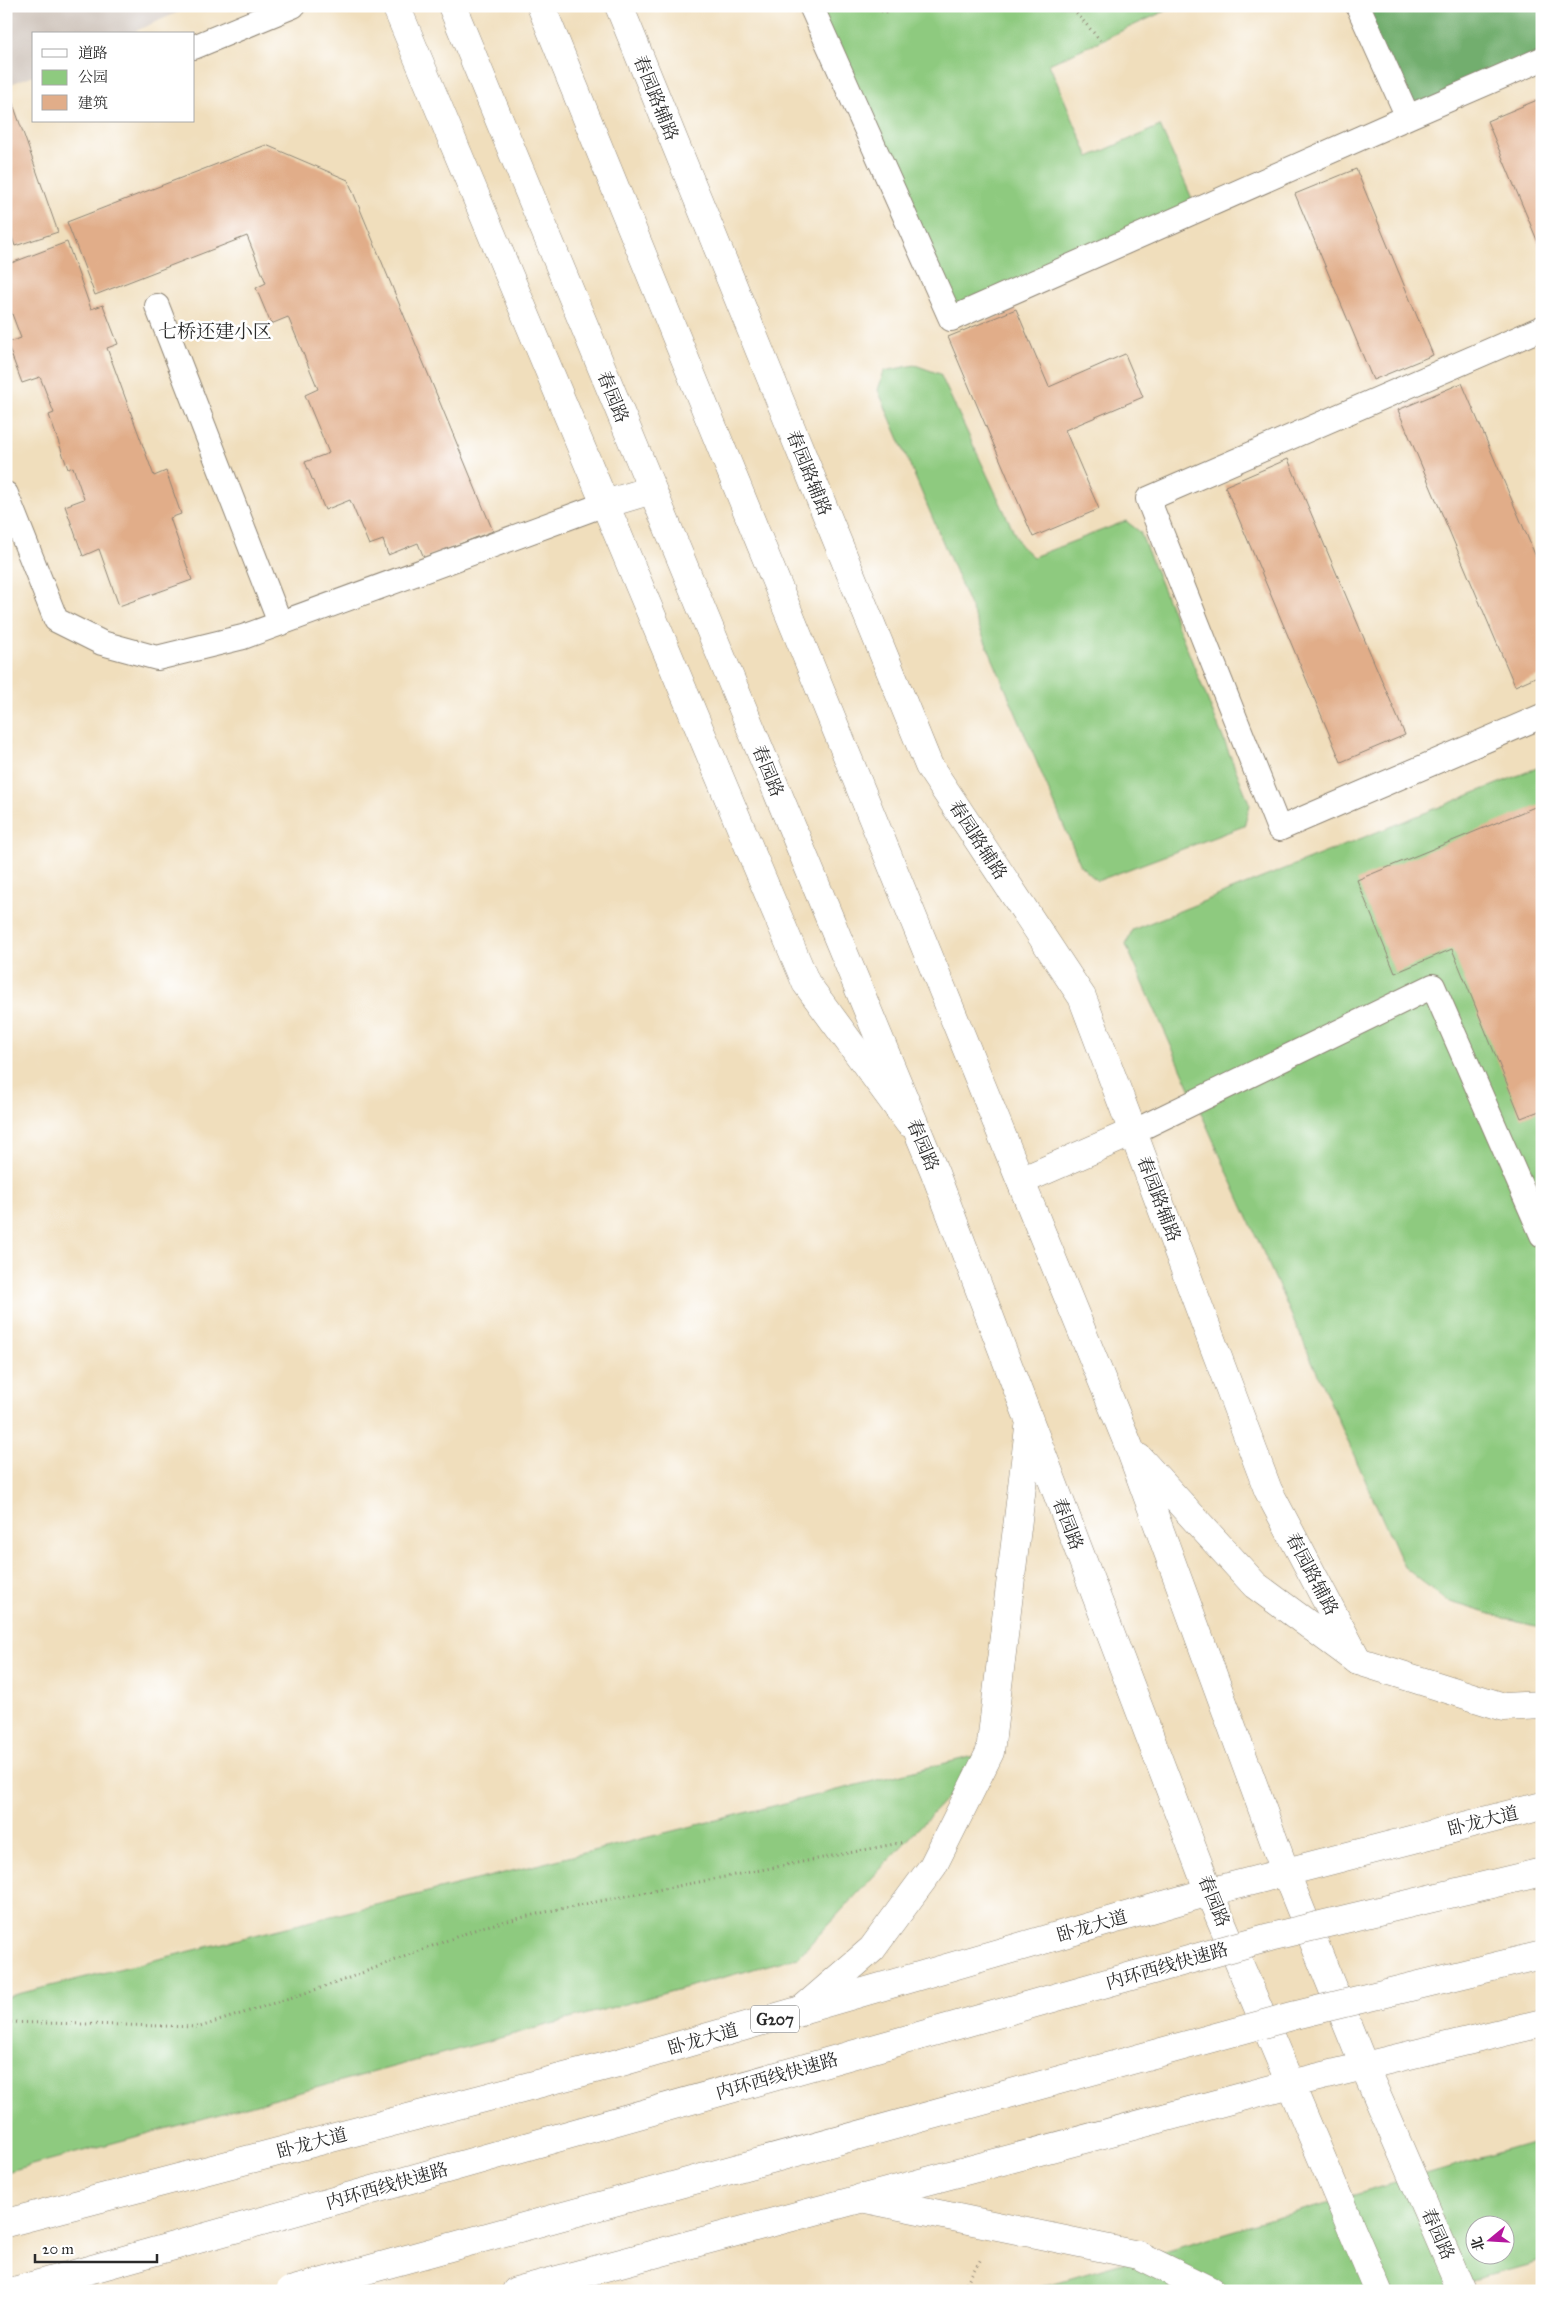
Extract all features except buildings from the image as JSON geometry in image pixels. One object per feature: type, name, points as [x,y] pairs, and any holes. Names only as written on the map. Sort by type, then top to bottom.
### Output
[{"type":"main road","points":[[396,6],[806,983],[920,1138]]},
{"type":"main road","name":"春园路","points":[[452,6],[920,1138],[1210,1892],[1378,2291]]},
{"type":"main road","name":"春园路","points":[[541,6],[1130,1449],[1285,1871],[1364,2066],[1462,2291]]},
{"type":"main road","name":"春园路辅路","points":[[619,6],[929,766],[1082,997],[1268,1490],[1358,1661]]},
{"type":"main road","points":[[605,504],[652,490]]},
{"type":"main road","points":[[1021,1181],[1133,1132]]},
{"type":"main road","points":[[798,2013],[872,1948],[933,1866],[990,1752],[1030,1424]]},
{"type":"main road","points":[[1130,1449],[1255,1585],[1358,1661],[1504,1707],[1542,1705]]},
{"type":"main road","name":"卧龙大道","points":[[6,2223],[618,2064],[1285,1871],[1542,1806]]},
{"type":"main road","name":"内环西线快速路","points":[[14,2291],[1270,1937],[1542,1872]]},
{"type":"main road","points":[[290,2291],[1296,2015],[1542,1955]]},
{"type":"main road","points":[[516,2291],[1290,2084],[1542,2023]]},
{"type":"main road","points":[[861,2198],[1138,2255],[1211,2291]]},
{"type":"lane","points":[[195,47],[293,6]]},
{"type":"lane","points":[[811,6],[951,318],[1542,59]]},
{"type":"lane","points":[[1358,6],[1408,117]]},
{"type":"lane","points":[[157,306],[280,623]]},
{"type":"lane","points":[[1542,328],[1148,499],[1279,829],[1542,716]]},
{"type":"lane","points":[[6,494],[56,620],[102,643],[157,658],[243,637],[605,504]]},
{"type":"lane","points":[[1133,1132],[1433,986],[1542,1235]]},
{"type":"path","points":[[873,6],[885,13],[894,6]]},
{"type":"path","points":[[1070,6],[1100,40]]},
{"type":"path","points":[[6,2022],[200,2027],[334,1984],[482,1927],[554,1910],[950,1833]]},
{"type":"shaded area","points":[[6,6],[192,6],[134,32],[32,32],[32,76],[6,86]]},
{"type":"green space","points":[[811,6],[1176,6],[1049,64],[1089,157],[1160,126],[1197,210],[951,319]]},
{"type":"green space","points":[[1359,6],[1542,6],[1542,59],[1408,117]]},
{"type":"green space","points":[[915,365],[940,374],[1020,545],[1033,557],[1126,521],[1140,532],[1250,805],[1244,826],[1097,881],[1081,866],[878,390],[884,371]]},
{"type":"green space","points":[[1542,766],[1542,1627],[1517,1622],[1447,1601],[1404,1567],[1126,945],[1132,930]]},
{"type":"green space","points":[[990,1752],[798,1957],[6,2172],[6,1997]]},
{"type":"green space","points":[[1542,2140],[1542,2261],[1434,2291],[1027,2291]]},
{"type":"district","name":"七桥还建小区","points":[[215,331]]}]
